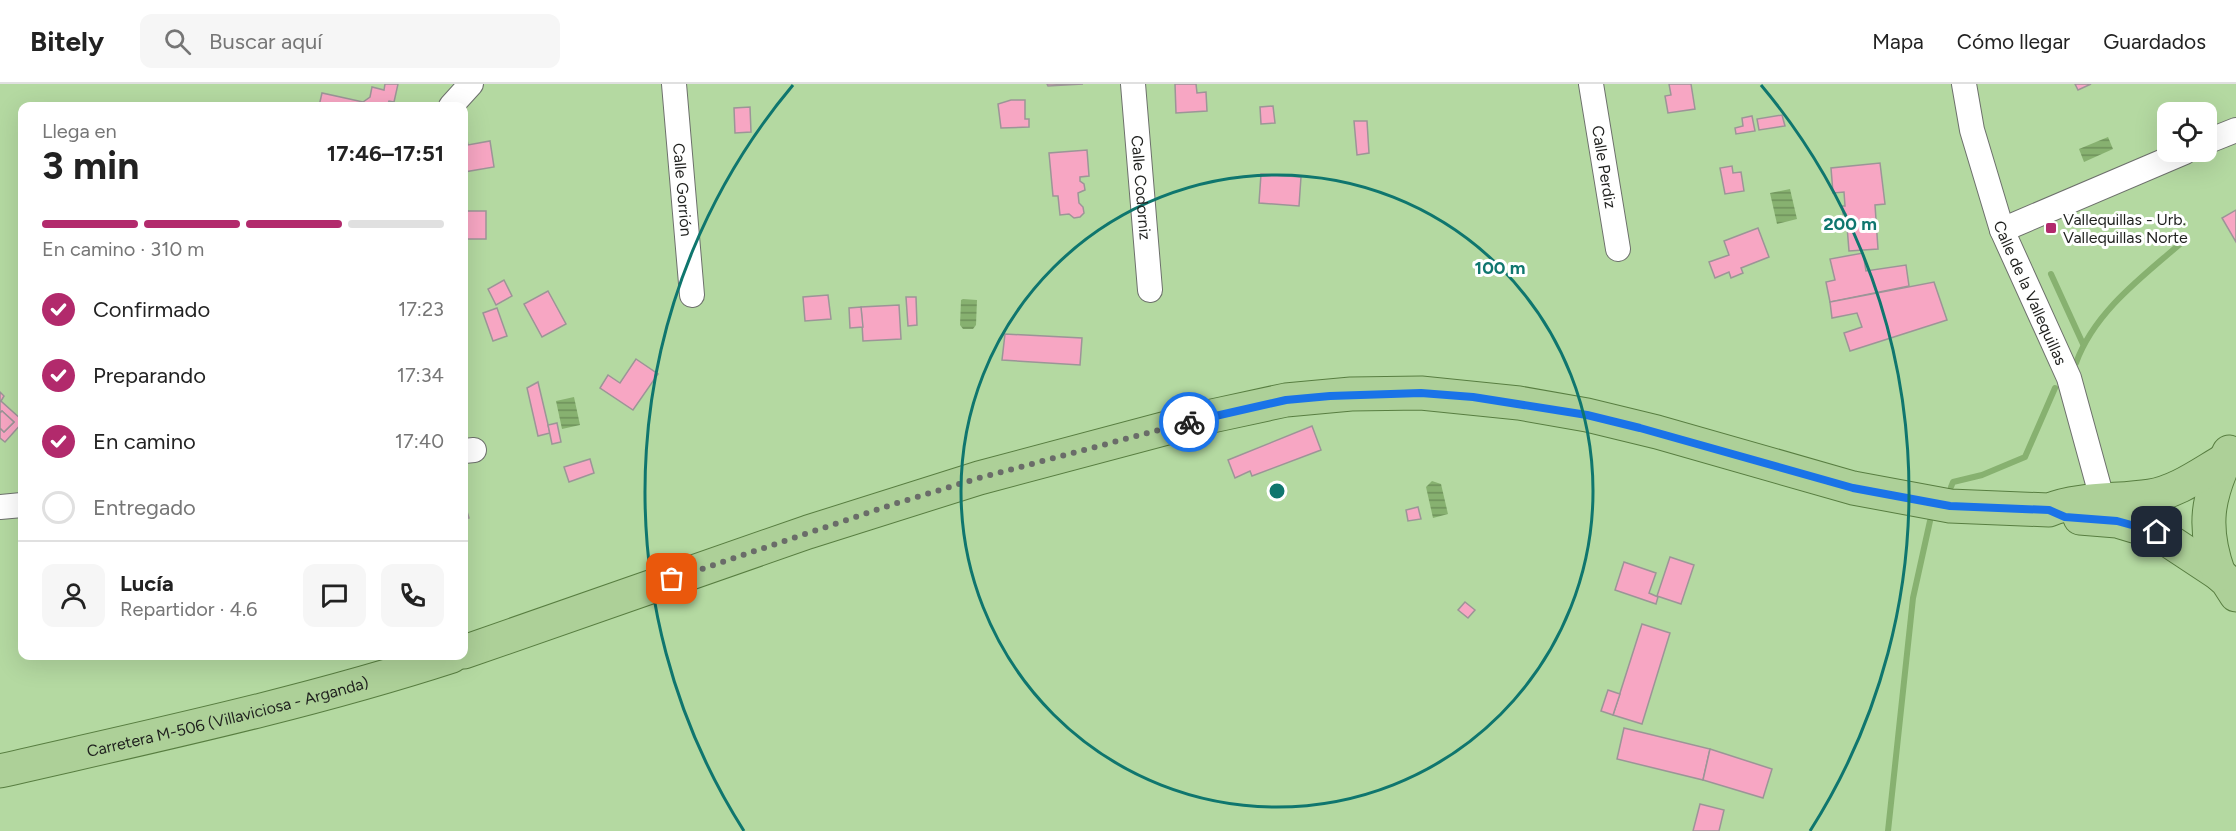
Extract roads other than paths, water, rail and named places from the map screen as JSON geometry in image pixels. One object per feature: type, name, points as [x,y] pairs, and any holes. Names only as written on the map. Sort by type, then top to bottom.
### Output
[{"type":"main road","points":[[468,651],[915,497],[1212,416],[1286,400],[1330,396],[1421,393],[1519,403],[1587,415],[1657,432],[1853,488],[1950,506],[2049,510],[2065,517],[2117,521],[2157,532],[2231,583]]},
{"type":"main road","points":[[2049,510],[2064,504],[2153,496],[2184,484],[2232,447]]},
{"type":"main road","points":[[2231,583],[2211,550],[2208,520],[2216,482],[2232,447]]},
{"type":"main road","name":"Carretera M-506 (Villaviciosa - Arganda)","points":[[0,771],[184,729],[321,694],[438,660]]},
{"type":"street","points":[[455,102],[471,84]]},
{"type":"street","name":"Calle Gorrión","points":[[674,84],[692,296]]},
{"type":"street","name":"Calle Codorniz","points":[[1133,84],[1150,290]]},
{"type":"street","name":"Calle Perdiz","points":[[1590,84],[1618,249]]},
{"type":"street","name":"Calle de la Vallequillas","points":[[1964,84],[1972,130],[2002,230],[2068,378],[2103,502]]},
{"type":"street","points":[[2217,138],[2236,130]]},
{"type":"street","points":[[2002,230],[2162,162]]},
{"type":"street","points":[[0,507],[18,505]]},
{"type":"waterway","points":[[2076,363],[2096,326],[2123,294],[2187,238]]},
{"type":"waterway","points":[[2051,274],[2083,344]]},
{"type":"waterway","points":[[1951,487],[1953,482],[1982,475],[2025,457],[2055,388]]},
{"type":"waterway","points":[[1888,831],[1913,598],[1930,521]]},
{"type":"place","name":"Vallequillas - Urb. Vallequillas Norte","points":[[2051,228]]}]
